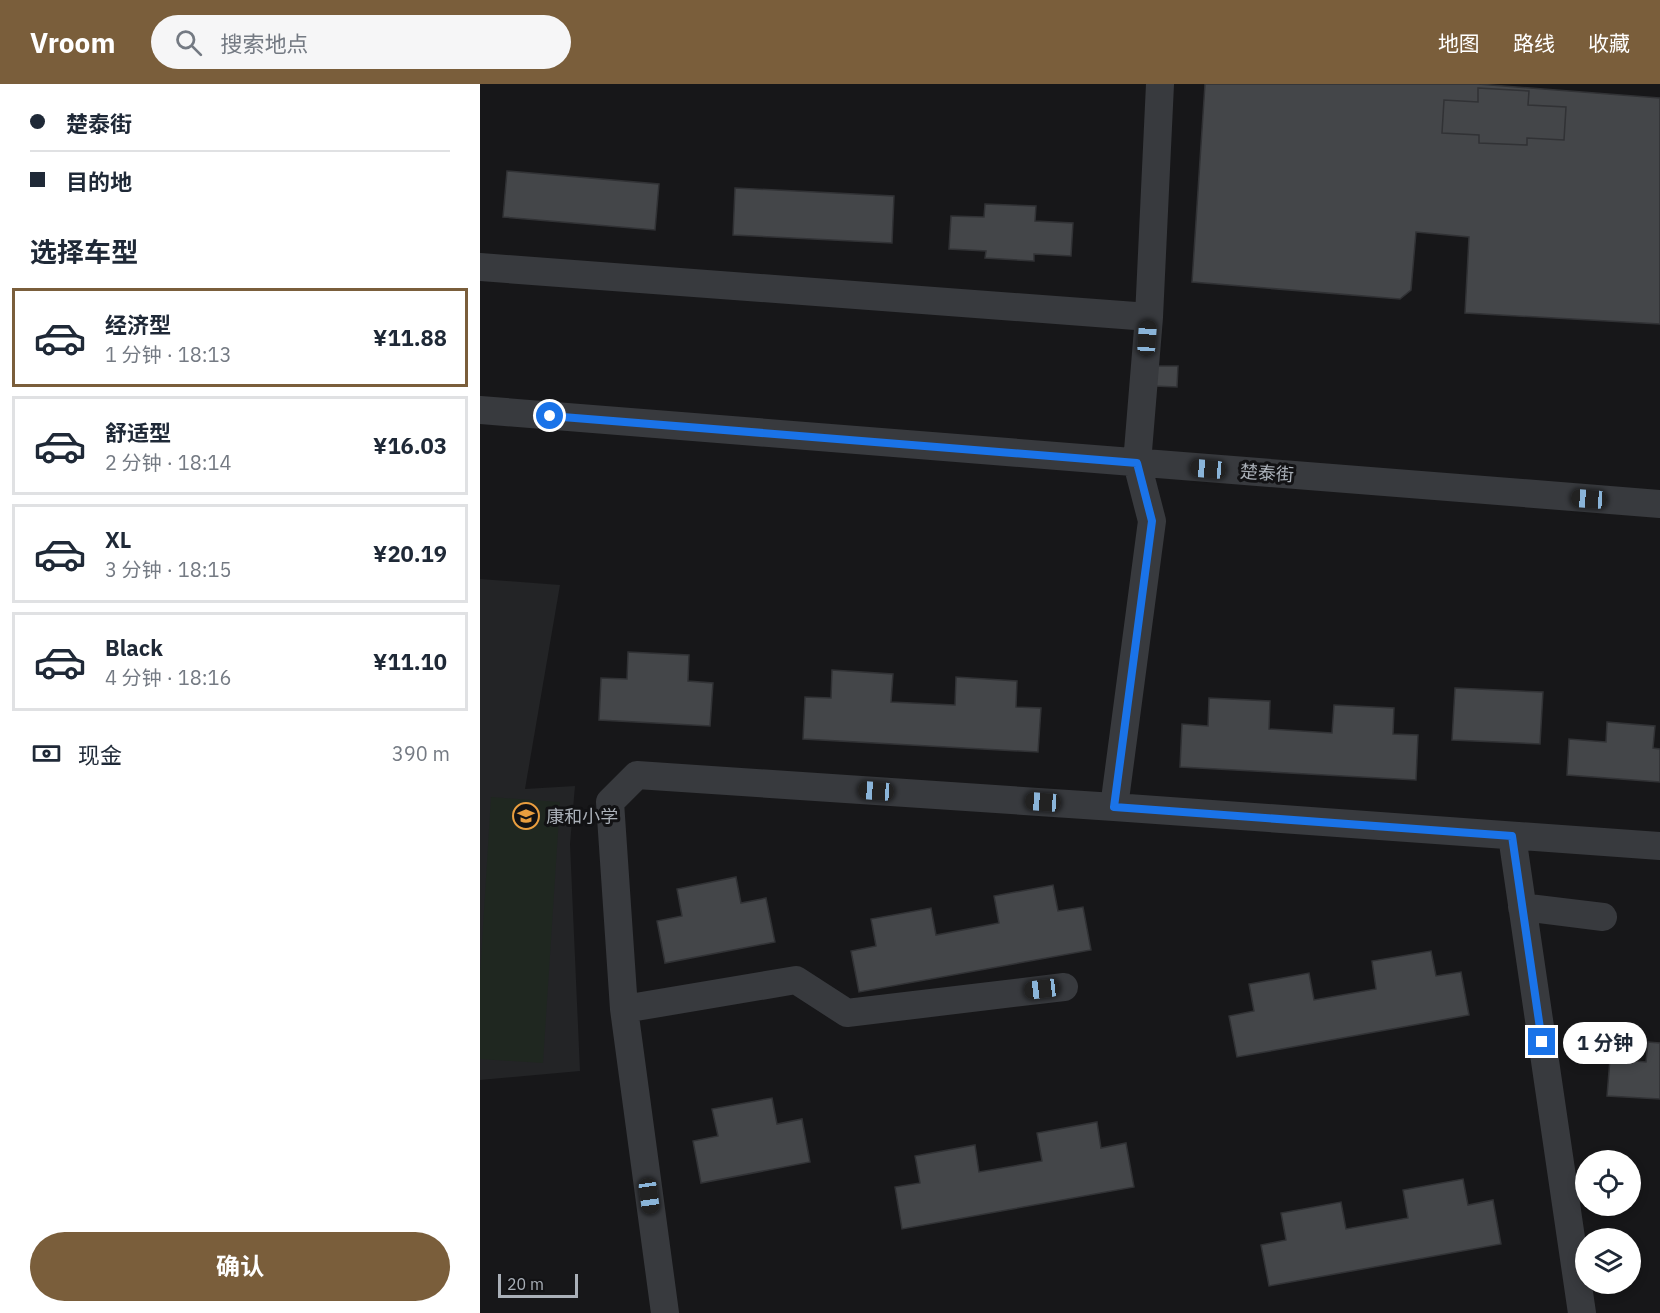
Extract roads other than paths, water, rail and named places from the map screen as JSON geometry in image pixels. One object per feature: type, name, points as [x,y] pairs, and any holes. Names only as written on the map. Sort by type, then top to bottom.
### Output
[{"type":"street","points":[[1114,807],[1152,521],[1137,463],[1149,317],[1160,84]]},
{"type":"street","points":[[480,267],[1149,317]]},
{"type":"street","name":"楚泰街","points":[[480,410],[1660,504]]},
{"type":"street","points":[[665,1313],[624,1009],[610,802],[637,775],[1660,846]]},
{"type":"street","points":[[1512,836],[1582,1313]]},
{"type":"street","points":[[1522,907],[1603,917]]},
{"type":"street","points":[[624,1009],[796,980],[847,1013],[1064,987]]},
{"type":"place","name":"康和小学","points":[[526,816]]}]
